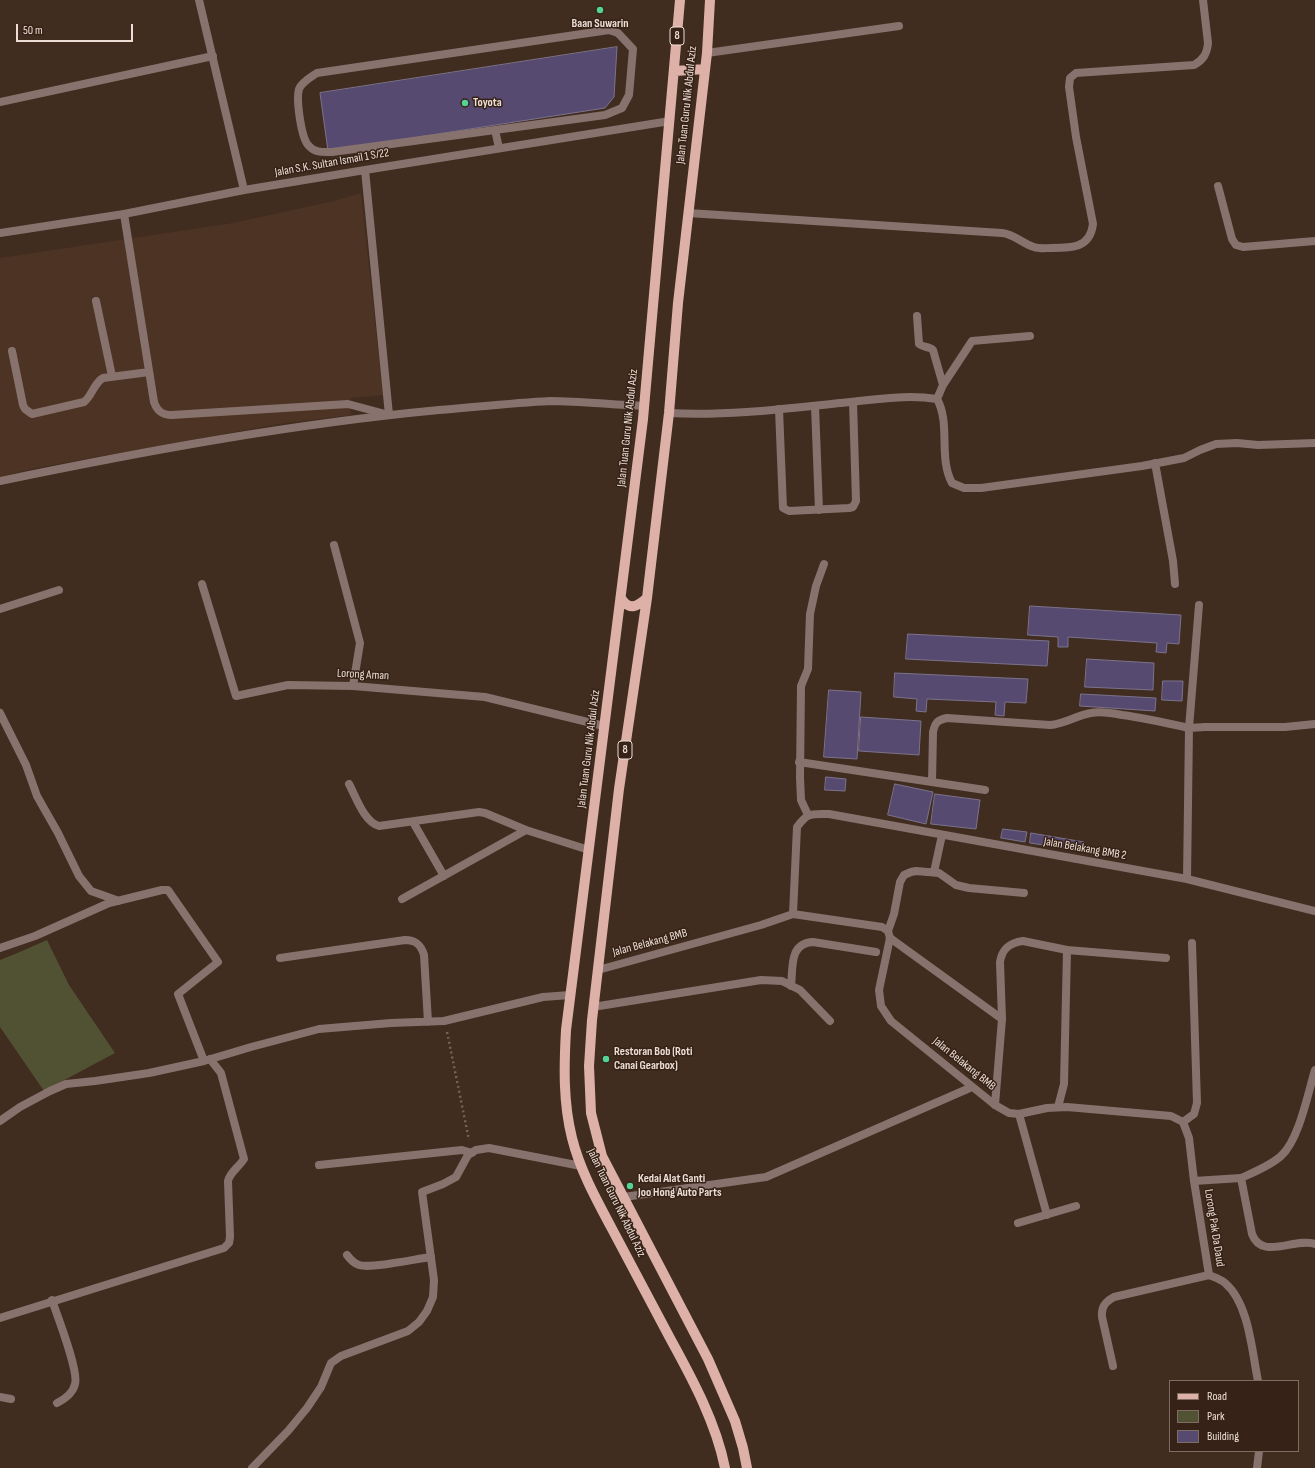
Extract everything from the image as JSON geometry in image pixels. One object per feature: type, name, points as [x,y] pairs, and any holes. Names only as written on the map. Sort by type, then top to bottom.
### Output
[{"type":"main road","name":"Jalan Tuan Guru Nik Abdul Aziz","points":[[680,0],[645,406],[570,995],[564,1068],[566,1106],[572,1139],[581,1166],[598,1202],[689,1372],[715,1430],[725,1468]]},
{"type":"main road","name":"Jalan Tuan Guru Nik Abdul Aziz","points":[[710,0],[707,53],[678,304],[669,412],[647,598],[619,788],[593,1007],[589,1066],[592,1113],[602,1156],[708,1359],[735,1421],[748,1468]]},
{"type":"main road","points":[[674,71],[705,69]]},
{"type":"main road","points":[[621,598],[627,606],[630,606],[640,604],[647,598]]},
{"type":"street","points":[[200,0],[244,190]]},
{"type":"street","points":[[688,213],[1002,233],[1008,234],[1037,248],[1070,248],[1078,246],[1085,242],[1091,234],[1093,224],[1076,137],[1069,87],[1070,78],[1076,73],[1194,65],[1200,62],[1205,56],[1208,43],[1203,0]]},
{"type":"street","points":[[707,53],[899,26]]},
{"type":"street","points":[[609,30],[618,33],[633,49],[628,95],[622,108],[605,115],[495,130],[332,152],[318,152],[308,146],[304,138],[297,99],[300,88],[306,81],[317,73],[325,71],[609,30]]},
{"type":"street","points":[[0,102],[213,56]]},
{"type":"street","name":"Jalan S.K. Sultan Ismail 1 S/22","points":[[0,233],[124,214],[244,190],[670,121]]},
{"type":"street","points":[[495,130],[499,148]]},
{"type":"street","points":[[365,170],[389,415]]},
{"type":"street","points":[[1218,186],[1232,239],[1236,245],[1243,247],[1315,241]]},
{"type":"street","points":[[124,214],[154,402],[156,408],[160,412],[166,415],[348,404],[389,415]]},
{"type":"street","points":[[96,301],[112,376]]},
{"type":"street","points":[[917,316],[919,344],[933,350],[943,386]]},
{"type":"street","points":[[937,398],[972,341],[1030,336]]},
{"type":"street","points":[[12,351],[23,405],[25,409],[32,414],[84,402],[100,380],[112,376],[149,372]]},
{"type":"street","points":[[669,412],[697,414],[779,409],[916,397],[937,398]]},
{"type":"street","points":[[937,398],[943,415],[947,474],[952,483],[964,488],[980,488],[1155,464],[1184,458],[1216,444],[1237,443],[1258,445],[1315,443]]},
{"type":"street","points":[[0,481],[95,461],[188,444],[389,415],[552,401],[645,406]]},
{"type":"street","points":[[779,409],[783,508],[789,511],[849,508],[855,505],[852,402]]},
{"type":"street","points":[[815,406],[819,510]]},
{"type":"street","points":[[1155,464],[1173,561],[1175,584]]},
{"type":"street","points":[[334,545],[360,639],[353,686]]},
{"type":"street","points":[[793,914],[797,827],[808,815],[801,800],[799,762],[801,686],[808,669],[810,614],[816,586],[824,564]]},
{"type":"street","name":"Lorong Aman","points":[[202,584],[236,696],[288,685],[353,686],[486,697],[604,726]]},
{"type":"street","points":[[0,609],[59,590]]},
{"type":"street","points":[[1187,879],[1189,728],[1199,605]]},
{"type":"street","points":[[0,713],[26,765],[37,796],[58,833],[79,876],[91,891],[119,901]]},
{"type":"street","points":[[932,782],[934,725],[938,720],[947,718],[1050,725],[1063,723],[1075,717],[1092,713],[1109,713],[1150,719],[1189,728],[1315,724]]},
{"type":"street","points":[[799,762],[985,790]]},
{"type":"street","points":[[349,784],[367,818],[374,824],[384,826],[479,812],[485,813],[526,830],[589,850]]},
{"type":"street","name":"Jalan Belakang BMB 2","points":[[808,815],[829,814],[1187,879],[1315,911]]},
{"type":"street","points":[[413,822],[444,876]]},
{"type":"street","points":[[402,899],[526,830]]},
{"type":"street","points":[[934,872],[942,835]]},
{"type":"street","points":[[1002,1019],[889,935],[901,878],[911,872],[939,873],[953,883],[961,886],[1024,893]]},
{"type":"street","points":[[0,948],[35,936],[109,903],[162,890],[168,890],[218,962],[178,994],[207,1060],[222,1073],[244,1159],[229,1175],[230,1237],[229,1243],[224,1248],[52,1300],[0,1318]]},
{"type":"street","name":"Jalan Belakang BMB","points":[[598,970],[761,925],[793,914],[882,927],[889,935],[879,990],[881,1006],[891,1021],[995,1105],[1009,1113],[1019,1114],[1058,1107],[1171,1116],[1183,1122]]},
{"type":"street","points":[[280,958],[412,940],[418,943],[422,948],[424,955],[428,1022]]},
{"type":"street","points":[[995,1105],[1002,1019],[1000,962],[1004,949],[1016,942],[1023,941],[1067,950],[1166,958]]},
{"type":"street","points":[[791,986],[796,950],[800,945],[807,942],[876,952]]},
{"type":"street","points":[[1192,943],[1197,1103],[1194,1114],[1183,1122],[1189,1138],[1194,1181],[1241,1178],[1282,1156],[1292,1142],[1315,1070]]},
{"type":"street","points":[[1058,1107],[1064,1084],[1067,950]]},
{"type":"street","points":[[593,1007],[761,980],[782,981],[800,990],[830,1021]]},
{"type":"street","points":[[0,1121],[20,1107],[66,1084],[148,1073],[207,1060],[319,1029],[391,1023],[444,1021],[543,997],[570,995]]},
{"type":"street","points":[[624,1197],[766,1177],[972,1086]]},
{"type":"street","points":[[1019,1114],[1047,1215]]},
{"type":"street","points":[[252,1468],[288,1431],[307,1408],[321,1387],[331,1363],[341,1356],[408,1331],[419,1322],[427,1311],[433,1297],[434,1280],[422,1192],[456,1177],[468,1156],[476,1150],[489,1148],[581,1166]]},
{"type":"street","points":[[319,1165],[462,1150],[472,1153]]},
{"type":"street","points":[[1241,1178],[1252,1234],[1254,1240],[1258,1244],[1264,1247],[1306,1242],[1315,1244]]},
{"type":"street","name":"Lorong Pak Da Daud","points":[[1194,1181],[1209,1275],[1225,1283],[1239,1300],[1247,1325],[1258,1380]]},
{"type":"street","points":[[1018,1223],[1076,1206]]},
{"type":"street","points":[[347,1255],[352,1262],[359,1265],[371,1266],[431,1257]]},
{"type":"street","points":[[1113,1366],[1102,1317],[1104,1305],[1108,1300],[1114,1297],[1209,1275]]},
{"type":"street","points":[[52,1300],[74,1368],[76,1383],[66,1398],[57,1403]]},
{"type":"street","points":[[0,1397],[10,1399]]},
{"type":"street","points":[[1257,1468],[1260,1452]]},
{"type":"path","points":[[444,1021],[472,1153]]},
{"type":"shaded area","points":[[361,193],[383,395],[350,398],[351,415],[279,424],[36,468],[0,477],[0,258],[233,223],[334,201]]},
{"type":"green space","points":[[47,940],[69,985],[115,1053],[44,1091],[0,1027],[0,960]]},
{"type":"building","name":"Toyota","points":[[617,47],[614,97],[605,108],[328,151],[320,93]]},
{"type":"building","points":[[1030,606],[1181,615],[1179,644],[1167,643],[1166,653],[1156,652],[1157,643],[1068,637],[1068,647],[1058,647],[1058,637],[1028,635]]},
{"type":"building","points":[[908,634],[1049,641],[1047,666],[906,659]]},
{"type":"building","points":[[1087,659],[1154,663],[1153,690],[1085,687]]},
{"type":"building","points":[[895,673],[1028,679],[1026,703],[1005,702],[1004,716],[995,715],[996,702],[927,699],[926,712],[916,711],[917,699],[894,697]]},
{"type":"building","points":[[1163,681],[1183,681],[1182,701],[1162,700]]},
{"type":"building","points":[[829,690],[861,692],[857,759],[824,757]]},
{"type":"building","points":[[1081,694],[1156,698],[1155,711],[1080,706]]},
{"type":"building","points":[[861,717],[921,721],[919,755],[859,751]]},
{"type":"building","points":[[826,777],[846,779],[845,791],[825,790]]},
{"type":"building","points":[[895,784],[933,792],[926,824],[888,815]]},
{"type":"building","points":[[935,794],[980,800],[976,829],[931,824]]},
{"type":"building","points":[[1003,829],[1027,832],[1025,842],[1001,838]]},
{"type":"building","points":[[1031,833],[1084,842],[1083,851],[1030,843]]},
{"type":"place","name":"Baan Suwarin","points":[[600,10]]},
{"type":"place","name":"Toyota","points":[[465,103]]},
{"type":"place","name":"Restoran Bob (Roti Canai Gearbox)","points":[[606,1059]]},
{"type":"place","name":"Kedai Alat Ganti Joo Hong Auto Parts","points":[[630,1186]]}]
